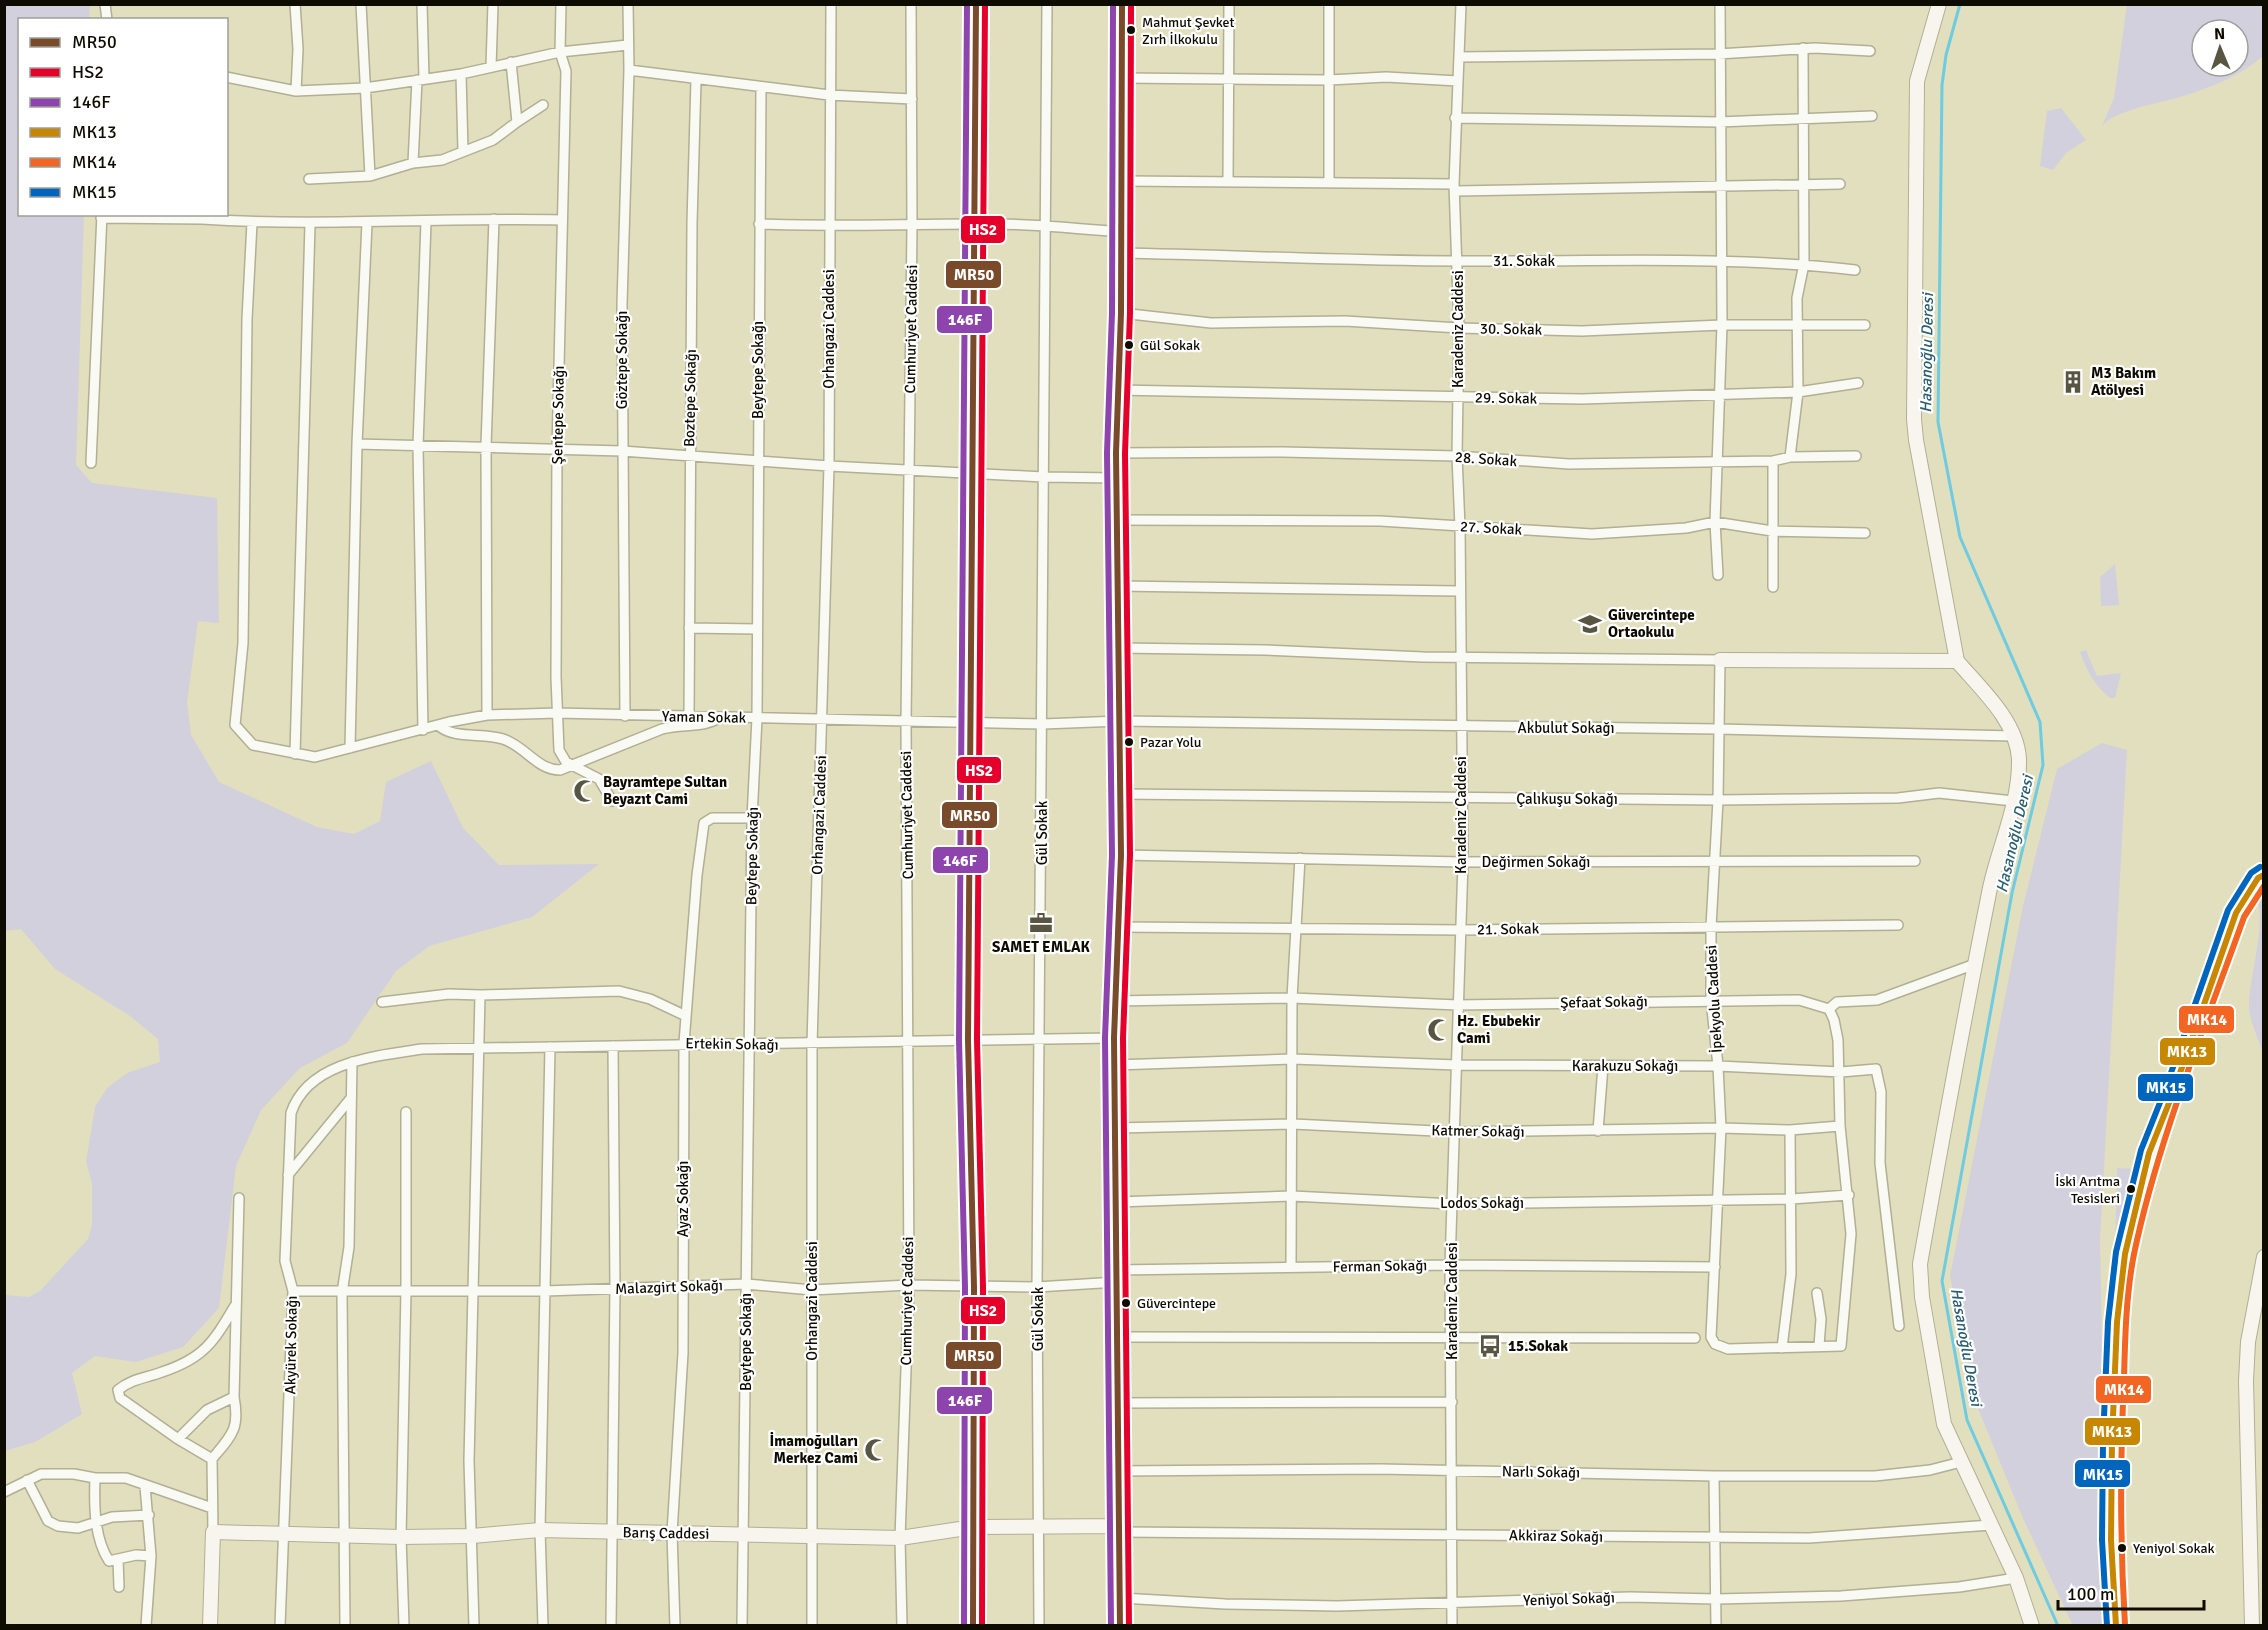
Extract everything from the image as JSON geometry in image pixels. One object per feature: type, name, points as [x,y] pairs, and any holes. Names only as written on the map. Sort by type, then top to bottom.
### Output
[{"type":"street","points":[[295,4],[298,49],[296,91]]},
{"type":"street","points":[[361,4],[370,176]]},
{"type":"street","points":[[413,163],[421,80],[423,4]]},
{"type":"street","points":[[491,67],[493,4]]},
{"type":"street","name":"Şentepe Sokağı","points":[[561,4],[560,52],[566,71],[557,451],[559,750],[566,762],[599,779],[612,801]]},
{"type":"street","name":"Göztepe Sokağı","points":[[625,716],[627,684],[622,451],[622,304],[629,70],[628,4]]},
{"type":"street","name":"Orhangazi Caddesi","points":[[812,1626],[812,1044],[829,466],[828,227],[831,4]]},
{"type":"street","name":"Cumhuriyet Caddesi","points":[[902,1626],[900,1538],[909,1285],[906,722],[912,226],[911,4]]},
{"type":"street","points":[[973,1626],[974,1287],[968,1040],[976,4]]},
{"type":"street","name":"Gül Sokak","points":[[1039,1626],[1037,1287],[1047,4]]},
{"type":"street","points":[[1120,1626],[1114,1038],[1121,855],[1116,453],[1120,313],[1122,4]]},
{"type":"street","points":[[1228,182],[1229,4]]},
{"type":"street","points":[[1329,4],[1329,183]]},
{"type":"street","name":"Karadeniz Caddesi","points":[[1452,1626],[1453,1470],[1450,1265],[1463,862],[1460,527],[1457,456],[1459,328],[1455,187],[1455,118],[1461,4]]},
{"type":"street","points":[[1718,575],[1715,522],[1722,325],[1719,4]]},
{"type":"street","points":[[1939,4],[1922,56],[1917,81],[1914,419],[1916,440],[1957,661],[2005,720],[2013,736],[2019,758],[2013,801],[1991,885],[1975,964],[1920,1264],[1922,1297],[1944,1424],[2016,1578],[2032,1626]]},
{"type":"street","points":[[228,77],[296,91],[365,88],[461,74],[560,52],[628,45]]},
{"type":"street","points":[[1459,57],[1718,54],[1803,48],[1870,51]]},
{"type":"street","points":[[1790,457],[1798,392],[1797,298],[1804,264],[1803,48]]},
{"type":"street","points":[[511,62],[517,122]]},
{"type":"street","points":[[629,70],[829,95],[912,99]]},
{"type":"street","points":[[461,74],[463,151]]},
{"type":"street","points":[[1122,78],[1228,77],[1329,80],[1386,77],[1458,81]]},
{"type":"street","name":"Boztepe Sokağı","points":[[689,717],[690,455],[696,80]]},
{"type":"street","name":"Beytepe Sokağı","points":[[742,1626],[751,1045],[752,818],[757,718],[761,87]]},
{"type":"street","points":[[309,179],[370,176],[413,163],[442,160],[493,140],[543,105]]},
{"type":"street","points":[[1455,118],[1719,122],[1872,116]]},
{"type":"street","points":[[1121,181],[1455,187],[1840,184]]},
{"type":"street","points":[[91,463],[101,216],[201,217],[252,223],[310,224],[494,219],[561,220]]},
{"type":"street","points":[[487,715],[486,446],[494,219]]},
{"type":"street","points":[[423,730],[418,446],[426,222]]},
{"type":"street","name":"Yaman Sokak","points":[[252,223],[247,319],[243,644],[235,724],[253,745],[315,758],[350,747],[487,715],[557,713],[1043,724],[1120,721]]},
{"type":"street","points":[[350,747],[357,444],[367,223]]},
{"type":"street","points":[[295,754],[310,224]]},
{"type":"street","points":[[759,224],[828,227],[975,224],[1045,226],[1121,232]]},
{"type":"street","name":"31. Sokak","points":[[1120,253],[1458,261],[1722,261],[1804,264],[1855,270]]},
{"type":"street","name":"30. Sokak","points":[[1120,313],[1211,324],[1345,321],[1459,328],[1582,331],[1722,325],[1865,325]]},
{"type":"street","name":"29. Sokak","points":[[1118,390],[1582,399],[1798,392],[1858,383]]},
{"type":"street","points":[[357,444],[622,451],[973,474],[1116,478]]},
{"type":"street","name":"28. Sokak","points":[[1116,453],[1283,452],[1457,456],[1569,464],[1773,461],[1790,457],[1856,456]]},
{"type":"street","points":[[1773,461],[1773,587]]},
{"type":"street","name":"27. Sokak","points":[[1116,520],[1380,521],[1592,534],[1686,528],[1715,522],[1772,531],[1865,532]]},
{"type":"street","points":[[1118,586],[1459,591]]},
{"type":"street","points":[[689,628],[757,629]]},
{"type":"street","points":[[1118,648],[1460,656],[1957,661]]},
{"type":"street","name":"İpekyolu Caddesi","points":[[1720,660],[1716,862],[1711,927],[1711,1000],[1718,1066],[1720,1128],[1711,1337],[1715,1344],[1728,1349],[1782,1348]]},
{"type":"street","points":[[438,725],[455,734],[494,736],[511,742],[550,769],[561,770],[662,729],[673,726],[709,724],[721,717]]},
{"type":"street","name":"Akbulut Sokağı","points":[[1120,721],[1460,728],[1719,729],[2013,736]]},
{"type":"street","name":"Çalıkuşu Sokağı","points":[[1121,794],[1718,800],[1898,798],[1939,792],[2013,801]]},
{"type":"street","name":"Ayaz Sokağı","points":[[675,1626],[672,1533],[683,1353],[684,1043],[702,825],[712,819],[752,818]]},
{"type":"street","name":"Değirmen Sokağı","points":[[1121,855],[1463,862],[1915,861]]},
{"type":"street","points":[[1291,1267],[1292,998],[1298,929],[1300,858]]},
{"type":"street","points":[[2116,1626],[2111,1486],[2117,1322],[2125,1254],[2149,1153],[2173,1093],[2236,913],[2258,878],[2264,875]]},
{"type":"street","name":"21. Sokak","points":[[1118,927],[1460,930],[1899,925]]},
{"type":"street","points":[[1790,1130],[1791,1274],[1782,1348],[1841,1346],[1851,1234],[1849,1195],[1840,1126],[1841,1072],[1834,1020],[1829,1009],[1837,1002],[1876,1000],[1975,964]]},
{"type":"street","points":[[382,1002],[449,994],[619,991],[650,999],[686,1016]]},
{"type":"street","points":[[474,1626],[469,1461],[475,1289],[480,995]]},
{"type":"street","name":"Şefaat Sokağı","points":[[1115,1001],[1292,998],[1458,1005],[1799,1000],[1829,1009]]},
{"type":"street","name":"Ertekin Sokağı","points":[[352,1062],[422,1049],[684,1043],[751,1045],[909,1040],[1114,1038]]},
{"type":"street","points":[[611,1626],[615,1289],[613,1046]]},
{"type":"street","points":[[543,1626],[540,1530],[550,1047]]},
{"type":"street","name":"Karakuzu Sokağı","points":[[1115,1065],[1293,1059],[1457,1065],[1718,1066],[1841,1072],[1876,1069],[1881,1092],[1880,1163],[1899,1326]]},
{"type":"street","points":[[345,1626],[346,1534],[342,1293],[349,1247],[352,1062]]},
{"type":"street","name":"Akyürek Sokağı","points":[[280,1626],[293,1291],[285,1261],[291,1113],[295,1099],[307,1083],[352,1062]]},
{"type":"street","points":[[1598,1131],[1603,1066]]},
{"type":"street","points":[[288,1175],[351,1098]]},
{"type":"street","points":[[404,1626],[401,1537],[406,1291],[406,1112]]},
{"type":"street","name":"Katmer Sokağı","points":[[1116,1128],[1293,1124],[1456,1132],[1720,1128],[1790,1130],[1840,1126]]},
{"type":"street","name":"Lodos Sokağı","points":[[1116,1202],[1292,1196],[1453,1204],[1791,1199],[1849,1195]]},
{"type":"street","points":[[210,1626],[213,1532],[212,1459],[235,1431],[238,1418],[234,1397],[239,1198]]},
{"type":"street","points":[[2252,1626],[2246,1381],[2249,1333],[2264,1257]]},
{"type":"street","name":"Ferman Sokağı","points":[[1117,1276],[1291,1267],[1450,1265],[1715,1267]]},
{"type":"street","name":"Malazgirt Sokağı","points":[[293,1291],[342,1293],[475,1289],[546,1291],[746,1284],[812,1290],[909,1285],[1037,1287],[1117,1276]]},
{"type":"street","points":[[1817,1293],[1821,1319],[1819,1346]]},
{"type":"street","points":[[212,1459],[178,1439],[120,1398],[118,1390],[128,1382],[188,1362],[212,1344],[236,1304]]},
{"type":"street","points":[[1118,1337],[1695,1338]]},
{"type":"street","points":[[178,1439],[207,1410],[234,1397]]},
{"type":"street","points":[[1118,1403],[1452,1402]]},
{"type":"street","name":"Narlı Sokağı","points":[[1119,1471],[1453,1470],[1714,1476],[1875,1476],[1930,1470],[1961,1462]]},
{"type":"street","points":[[4,1492],[41,1474],[126,1478],[212,1508]]},
{"type":"street","points":[[1714,1476],[1716,1626]]},
{"type":"street","points":[[94,1478],[93,1507],[101,1549],[109,1561],[136,1555],[151,1556]]},
{"type":"street","points":[[27,1480],[48,1521],[58,1526],[78,1527],[112,1517],[149,1515]]},
{"type":"street","points":[[145,1486],[151,1556],[146,1626]]},
{"type":"street","name":"Akkiraz Sokağı","points":[[1120,1529],[1809,1538],[1991,1525]]},
{"type":"street","name":"Barış Caddesi","points":[[213,1532],[401,1537],[472,1536],[540,1530],[900,1538],[973,1527],[1120,1529]]},
{"type":"street","points":[[118,1559],[119,1587]]},
{"type":"street","name":"Yeniyol Sokağı","points":[[1121,1598],[1225,1604],[1337,1605],[1630,1597],[1716,1599],[1841,1596],[1959,1587],[2016,1578]]},
{"type":"shaded area","points":[[5,4],[90,5],[89,18],[18,18],[18,216],[84,216],[76,465],[92,483],[217,498],[219,623],[198,621],[187,702],[191,735],[219,782],[317,827],[354,834],[380,821],[386,782],[431,761],[463,828],[499,865],[599,864],[532,917],[429,946],[396,971],[347,1043],[300,1068],[261,1110],[236,1166],[219,1308],[183,1347],[136,1362],[95,1356],[72,1373],[82,1414],[35,1442],[5,1451],[5,1295],[29,1297],[40,1291],[88,1239],[92,1225],[92,1183],[86,1162],[95,1107],[107,1088],[127,1073],[160,1062],[158,1039],[130,1016],[55,969],[21,929],[5,931]]},
{"type":"shaded area","points":[[2127,4],[2263,5],[2263,56],[2250,66],[2250,18],[2190,18],[2190,78],[2230,78],[2202,90],[2127,111],[2108,120],[2102,126],[2114,98]]},
{"type":"shaded area","points":[[2061,108],[2086,140],[2066,153],[2053,170],[2040,166],[2047,111]]},
{"type":"shaded area","points":[[2115,564],[2119,605],[2101,606],[2100,577]]},
{"type":"shaded area","points":[[2086,650],[2097,676],[2121,673],[2115,698],[2110,698],[2104,693],[2092,677],[2080,652]]},
{"type":"shaded area","points":[[2102,743],[2127,750],[2100,1240],[2107,1625],[2073,1626],[2022,1516],[1977,1406],[1950,1276],[2023,906],[2057,769]]},
{"type":"shaded area","points":[[2263,893],[2263,1053],[2252,1023],[2249,1004],[2260,919],[2256,900]]},
{"type":"shaded area","points":[[2117,1168],[2137,1169],[2118,1255],[2115,1255]]},
{"type":"waterway","name":"Hasanoğlu Deresi","points":[[1960,4],[1946,55],[1942,85],[1938,422],[1960,537],[2040,722],[2043,765],[2012,893],[1942,1281],[1967,1420],[2058,1626]]},
{"type":"transit line","name":"146F","points":[[964,1626],[965,1287],[959,1040],[967,4]]},
{"type":"transit line","name":"MR50","points":[[973,1626],[974,1287],[968,1040],[976,4]]},
{"type":"transit line","name":"HS2","points":[[982,1626],[983,1287],[977,1040],[985,4]]},
{"type":"transit line","name":"146F","points":[[1111,1626],[1105,1038],[1112,855],[1107,453],[1112,313],[1113,4]]},
{"type":"transit line","name":"MR50","points":[[1120,1626],[1114,1038],[1121,855],[1116,453],[1121,313],[1122,4]]},
{"type":"transit line","name":"HS2","points":[[1129,1626],[1123,1038],[1130,855],[1125,453],[1130,313],[1131,4]]},
{"type":"transit line","name":"MK15","points":[[2107,1626],[2102,1540],[2103,1441],[2108,1322],[2116,1252],[2141,1150],[2165,1090],[2228,910],[2251,873],[2260,867]]},
{"type":"transit line","name":"MK13","points":[[2116,1626],[2111,1540],[2112,1441],[2117,1322],[2125,1254],[2149,1153],[2173,1093],[2236,913],[2258,878],[2264,875]]},
{"type":"transit line","name":"MK14","points":[[2125,1625],[2121,1533],[2122,1441],[2126,1317],[2134,1254],[2156,1168],[2183,1084],[2244,917],[2264,886]]},
{"type":"place","name":"Mahmut Şevket Zırh İlkokulu","points":[[1131,30]]},
{"type":"place","name":"Gül Sokak","points":[[1129,345]]},
{"type":"place","name":"M3 Bakım Atölyesi","points":[[2073,382]]},
{"type":"place","name":"Güvercintepe Ortaokulu","points":[[1590,624]]},
{"type":"place","name":"Pazar Yolu","points":[[1129,742]]},
{"type":"place","name":"Bayramtepe Sultan Beyazıt Cami","points":[[585,791]]},
{"type":"place","name":"SAMET EMLAK","points":[[1041,923]]},
{"type":"place","name":"Hz. Ebubekir Cami","points":[[1439,1030]]},
{"type":"place","name":"İski Arıtma Tesisleri","points":[[2131,1189]]},
{"type":"place","name":"Güvercintepe","points":[[1126,1303]]},
{"type":"place","name":"15.Sokak","points":[[1490,1346]]},
{"type":"place","name":"İmamoğulları Merkez Cami","points":[[876,1450]]},
{"type":"place","name":"Yeniyol Sokak","points":[[2122,1548]]}]
